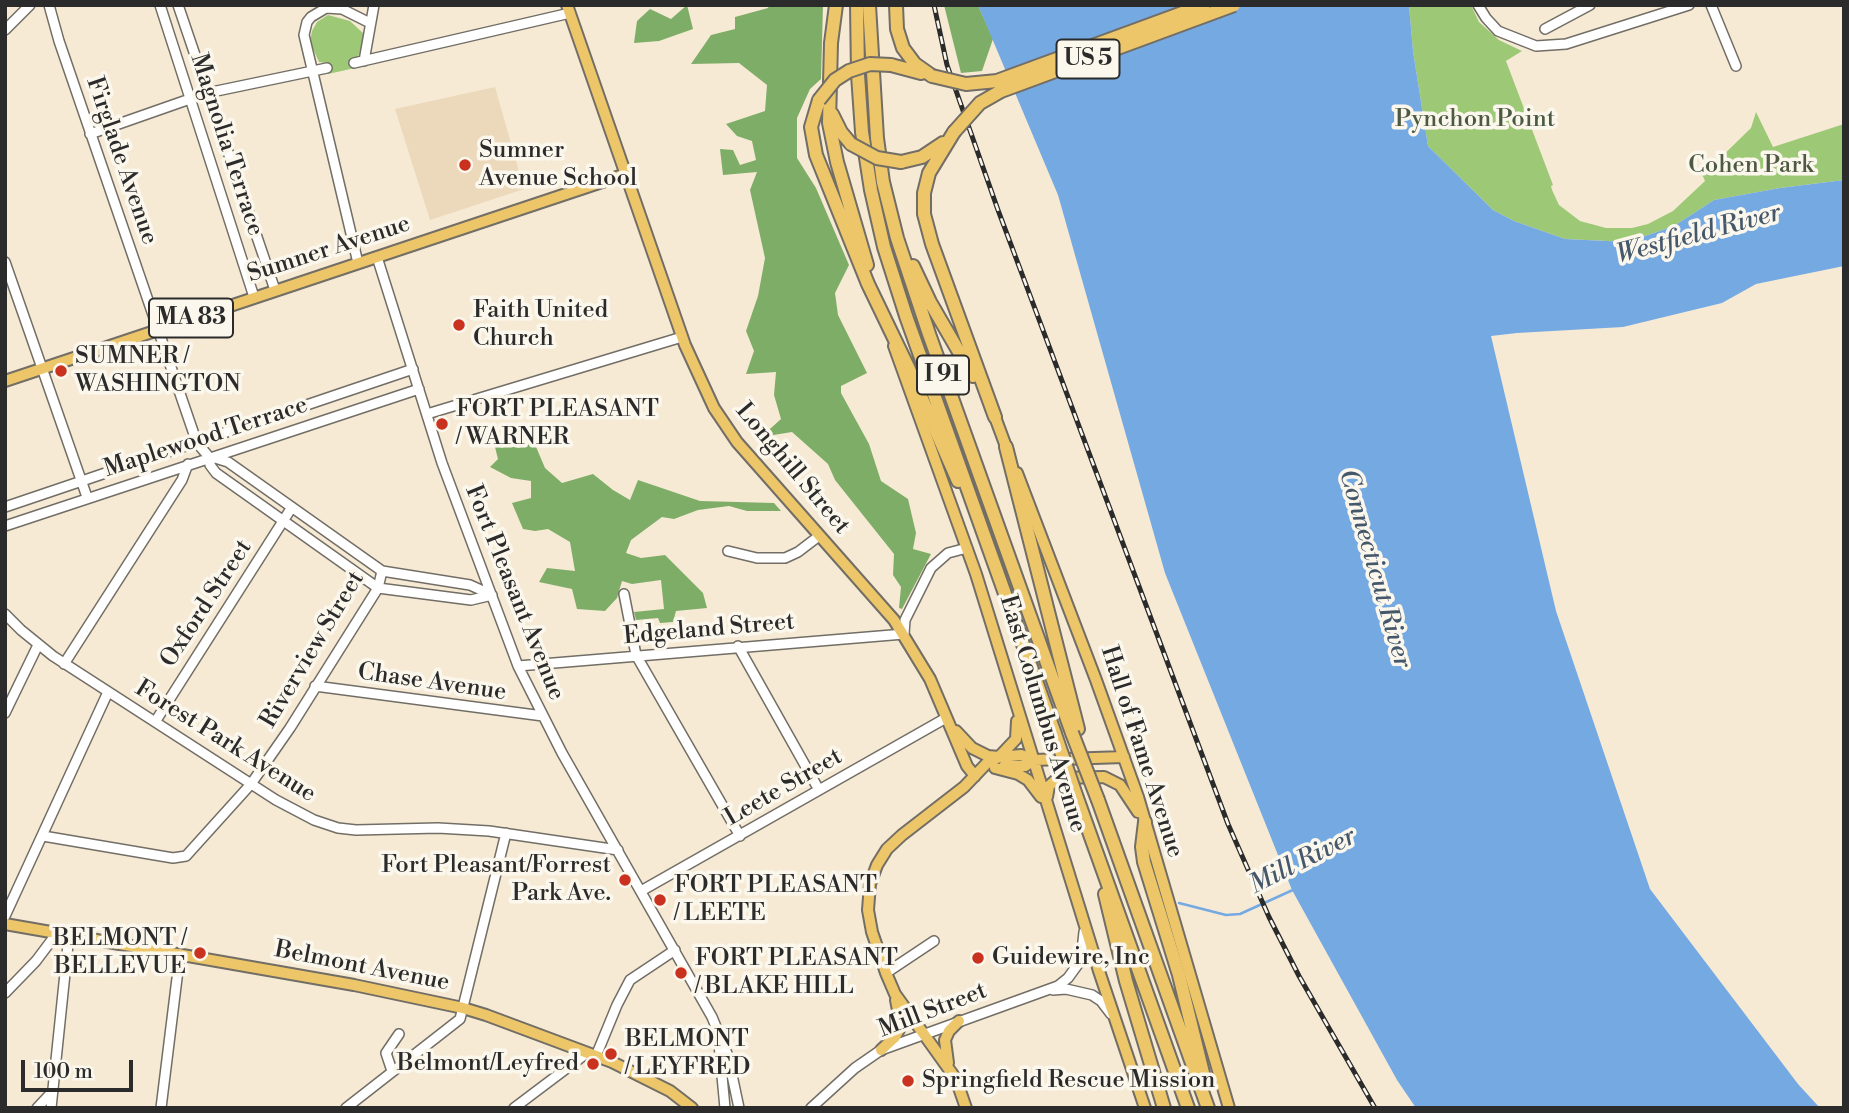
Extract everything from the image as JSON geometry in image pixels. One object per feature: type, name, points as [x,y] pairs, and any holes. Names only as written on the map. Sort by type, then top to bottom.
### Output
[{"type":"highway","name":"US 5","points":[[836,5],[824,98],[837,126],[851,144],[877,159],[901,162],[928,154],[952,134],[980,103],[1001,91],[1234,5]]},
{"type":"highway","name":"I 91","points":[[857,5],[861,118],[881,233],[904,309],[1188,1108]]},
{"type":"highway","name":"I 91","points":[[869,5],[873,95],[883,181],[897,238],[914,293],[1076,733]]},
{"type":"highway","name":"US 5","points":[[896,5],[897,29],[903,48],[915,64],[932,76],[966,84],[997,80],[1204,5]]},
{"type":"highway","points":[[932,76],[891,65],[870,64],[849,71],[835,80],[811,127],[814,149],[861,268],[890,335],[915,383],[999,578]]},
{"type":"highway","points":[[824,98],[836,162],[881,312]]},
{"type":"highway","points":[[952,134],[926,180],[924,214],[932,244],[995,416]]},
{"type":"highway","points":[[883,181],[920,282],[995,416]]},
{"type":"highway","points":[[1006,447],[1076,733],[1210,1108]]},
{"type":"highway","points":[[1145,822],[1144,862],[1184,991],[1210,1108]]},
{"type":"highway","points":[[1097,852],[1118,951],[1164,1108]]},
{"type":"main road","name":"Longhill Street","points":[[569,9],[694,369],[720,418],[737,442],[888,612],[904,634],[930,679],[967,766],[975,776]]},
{"type":"main road","name":"Sumner Avenue","points":[[5,381],[626,174]]},
{"type":"main road","name":"East Columbus Avenue","points":[[890,335],[967,548],[1083,920],[1146,1108]]},
{"type":"main road","name":"Hall of Fame Avenue","points":[[995,416],[1124,757],[1229,1108]]},
{"type":"main road","points":[[997,763],[1018,734],[1015,698]]},
{"type":"main road","points":[[946,718],[972,748],[1028,780],[1048,804]]},
{"type":"main road","points":[[966,1108],[960,1087],[952,1073],[895,994],[886,974],[872,932],[868,910],[870,884],[877,865],[887,849],[902,835],[975,776],[987,763],[997,763],[1021,755],[1034,760],[1124,757]]},
{"type":"main road","points":[[1048,804],[1048,788],[1058,778],[1104,777],[1120,785],[1145,822]]},
{"type":"main road","name":"Belmont Avenue","points":[[5,924],[354,985],[486,1015],[592,1054],[648,1079],[692,1108]]},
{"type":"main road","points":[[881,1050],[895,1037],[901,1026],[895,994]]},
{"type":"main road","points":[[952,1073],[944,1042],[949,1031],[959,1021]]},
{"type":"street","points":[[5,30],[30,5]]},
{"type":"street","name":"Firglade Avenue","points":[[49,5],[90,134],[197,443]]},
{"type":"street","name":"Magnolia Terrace","points":[[160,5],[254,297]]},
{"type":"street","name":"Magnolia Terrace","points":[[178,5],[275,290]]},
{"type":"street","points":[[374,5],[359,62],[569,9]]},
{"type":"street","points":[[1478,5],[1498,30],[1530,45],[1550,46],[1566,44],[1689,5]]},
{"type":"street","points":[[1545,29],[1590,5]]},
{"type":"street","points":[[1711,5],[1736,66]]},
{"type":"street","points":[[358,262],[305,46],[304,31],[311,17],[322,7],[342,9],[370,23]]},
{"type":"street","points":[[90,134],[207,93],[327,68]]},
{"type":"street","name":"Fort Pleasant Avenue","points":[[377,257],[460,514],[518,666],[543,716],[712,1017],[728,1056],[739,1108]]},
{"type":"street","points":[[5,262],[87,497]]},
{"type":"street","points":[[427,414],[682,337]]},
{"type":"street","name":"Maplewood Terrace","points":[[5,507],[413,369]]},
{"type":"street","name":"Maplewood Terrace","points":[[5,526],[419,389]]},
{"type":"street","points":[[197,443],[210,458],[210,465],[216,473],[377,588],[471,600],[492,595]]},
{"type":"street","points":[[210,458],[220,458],[228,462],[383,571],[470,585],[492,595]]},
{"type":"street","points":[[64,664],[182,480],[188,464]]},
{"type":"street","name":"Oxford Street","points":[[155,722],[292,506]]},
{"type":"street","points":[[728,551],[757,558],[785,558],[819,536]]},
{"type":"street","points":[[904,634],[905,620],[931,568],[947,553],[967,548]]},
{"type":"street","name":"Riverview Street","points":[[43,836],[182,858],[193,850],[251,784],[377,588],[383,571]]},
{"type":"street","points":[[624,594],[636,655],[740,836]]},
{"type":"street","name":"Forest Park Avenue","points":[[5,614],[38,645],[64,664],[300,814],[338,828],[455,829],[506,833],[618,850]]},
{"type":"street","name":"Edgeland Street","points":[[518,666],[904,634]]},
{"type":"street","points":[[5,713],[38,645]]},
{"type":"street","points":[[738,646],[819,790]]},
{"type":"street","name":"Chase Avenue","points":[[315,686],[543,716]]},
{"type":"street","points":[[5,916],[108,692]]},
{"type":"street","name":"Leete Street","points":[[641,891],[946,718]]},
{"type":"street","points":[[346,1108],[457,1022],[463,1009],[506,833]]},
{"type":"street","name":"Mill Street","points":[[811,1108],[855,1068],[881,1050],[1058,986],[1068,978],[1081,960],[1085,940],[1083,920]]},
{"type":"street","points":[[5,993],[36,961],[57,933]]},
{"type":"street","points":[[51,1108],[69,935]]},
{"type":"street","points":[[886,974],[934,941]]},
{"type":"street","points":[[514,1108],[592,1054],[631,980],[676,950]]},
{"type":"street","points":[[161,1108],[180,954]]},
{"type":"street","name":"Mill Street","points":[[1044,992],[1066,989],[1092,995],[1101,1001],[1117,1023]]},
{"type":"street","points":[[392,1071],[386,1053],[399,1034]]},
{"type":"street","name":"Fort Pleasant Avenue","points":[[718,1035],[725,1108]]},
{"type":"street","points":[[37,1108],[53,1091]]},
{"type":"shaded area","name":"Sumner Avenue School","points":[[495,87],[524,189],[430,220],[395,109]]},
{"type":"green space","points":[[687,5],[693,29],[659,41],[634,43],[637,21],[650,9],[671,19]]},
{"type":"green space","points":[[769,5],[823,5],[821,79],[810,89],[797,118],[797,158],[816,188],[849,265],[835,293],[838,315],[867,373],[841,386],[841,393],[869,444],[881,481],[908,499],[916,533],[913,549],[931,554],[902,609],[899,608],[901,587],[893,575],[894,554],[835,480],[828,464],[792,432],[761,437],[781,419],[774,395],[776,372],[746,374],[754,351],[746,331],[758,296],[765,258],[750,190],[757,172],[723,175],[720,149],[733,150],[740,165],[756,160],[752,141],[737,136],[726,124],[765,111],[767,85],[739,63],[691,64],[711,35],[735,29],[735,17],[768,8]]},
{"type":"green space","points":[[944,5],[978,5],[993,39],[982,71],[961,73]]},
{"type":"green space","name":"Pynchon Point","points":[[1409,5],[1471,5],[1479,22],[1499,40],[1522,51],[1506,61],[1553,185],[1552,190],[1559,205],[1580,221],[1606,228],[1632,228],[1648,224],[1673,211],[1705,181],[1701,172],[1709,169],[1751,128],[1756,112],[1773,147],[1844,124],[1844,180],[1714,200],[1674,226],[1628,242],[1565,239],[1514,221],[1493,210],[1428,146],[1413,51]]},
{"type":"green space","points":[[328,15],[350,21],[363,33],[364,39],[358,57],[352,58],[355,68],[328,74],[326,63],[319,62],[310,42],[312,31],[317,22]]},
{"type":"green space","points":[[534,442],[545,468],[562,483],[593,474],[630,500],[638,480],[700,501],[774,503],[781,511],[747,511],[729,506],[698,510],[674,519],[662,517],[631,540],[626,553],[641,558],[665,555],[703,593],[707,608],[676,611],[673,622],[660,623],[658,618],[636,620],[634,612],[664,609],[661,580],[632,584],[622,581],[617,598],[605,611],[577,609],[572,589],[539,582],[547,568],[575,571],[570,542],[548,529],[523,529],[512,503],[531,498],[531,481],[511,478],[490,467],[498,459],[494,443]]},
{"type":"water","points":[[978,5],[1409,5],[1413,51],[1428,146],[1493,210],[1514,221],[1565,239],[1628,242],[1674,226],[1714,200],[1844,180],[1844,266],[1756,284],[1722,303],[1623,327],[1491,336],[1556,611],[1650,889],[1798,1084],[1820,1108],[1416,1108],[1397,1080],[1292,890],[1165,573],[1058,195]]},
{"type":"waterway","name":"Mill River","points":[[1179,903],[1226,915],[1240,914],[1295,889]]},
{"type":"railway","points":[[934,5],[947,65],[998,210],[1228,824],[1269,917],[1299,976],[1375,1108]]},
{"type":"place","name":"Sumner Avenue School","points":[[465,165]]},
{"type":"place","name":"Faith United Church","points":[[459,325]]},
{"type":"place","name":"SUMNER / WASHINGTON","points":[[61,371]]},
{"type":"place","name":"FORT PLEASANT / WARNER","points":[[442,424]]},
{"type":"place","name":"Fort Pleasant/Forrest Park Ave.","points":[[625,880]]},
{"type":"place","name":"FORT PLEASANT / LEETE","points":[[660,900]]},
{"type":"place","name":"BELMONT / BELLEVUE","points":[[200,953]]},
{"type":"place","name":"Guidewire, Inc","points":[[978,958]]},
{"type":"place","name":"FORT PLEASANT / BLAKE HILL","points":[[681,973]]},
{"type":"place","name":"BELMONT / LEYFRED","points":[[611,1054]]},
{"type":"place","name":"Belmont/Leyfred","points":[[593,1064]]},
{"type":"place","name":"Springfield Rescue Mission","points":[[908,1081]]},
{"type":"park label","name":"Cohen Park","points":[[1751,166]]},
{"type":"water label","name":"Westfield River","points":[[1699,235]]},
{"type":"water label","name":"Connecticut River","points":[[1374,569]]}]
